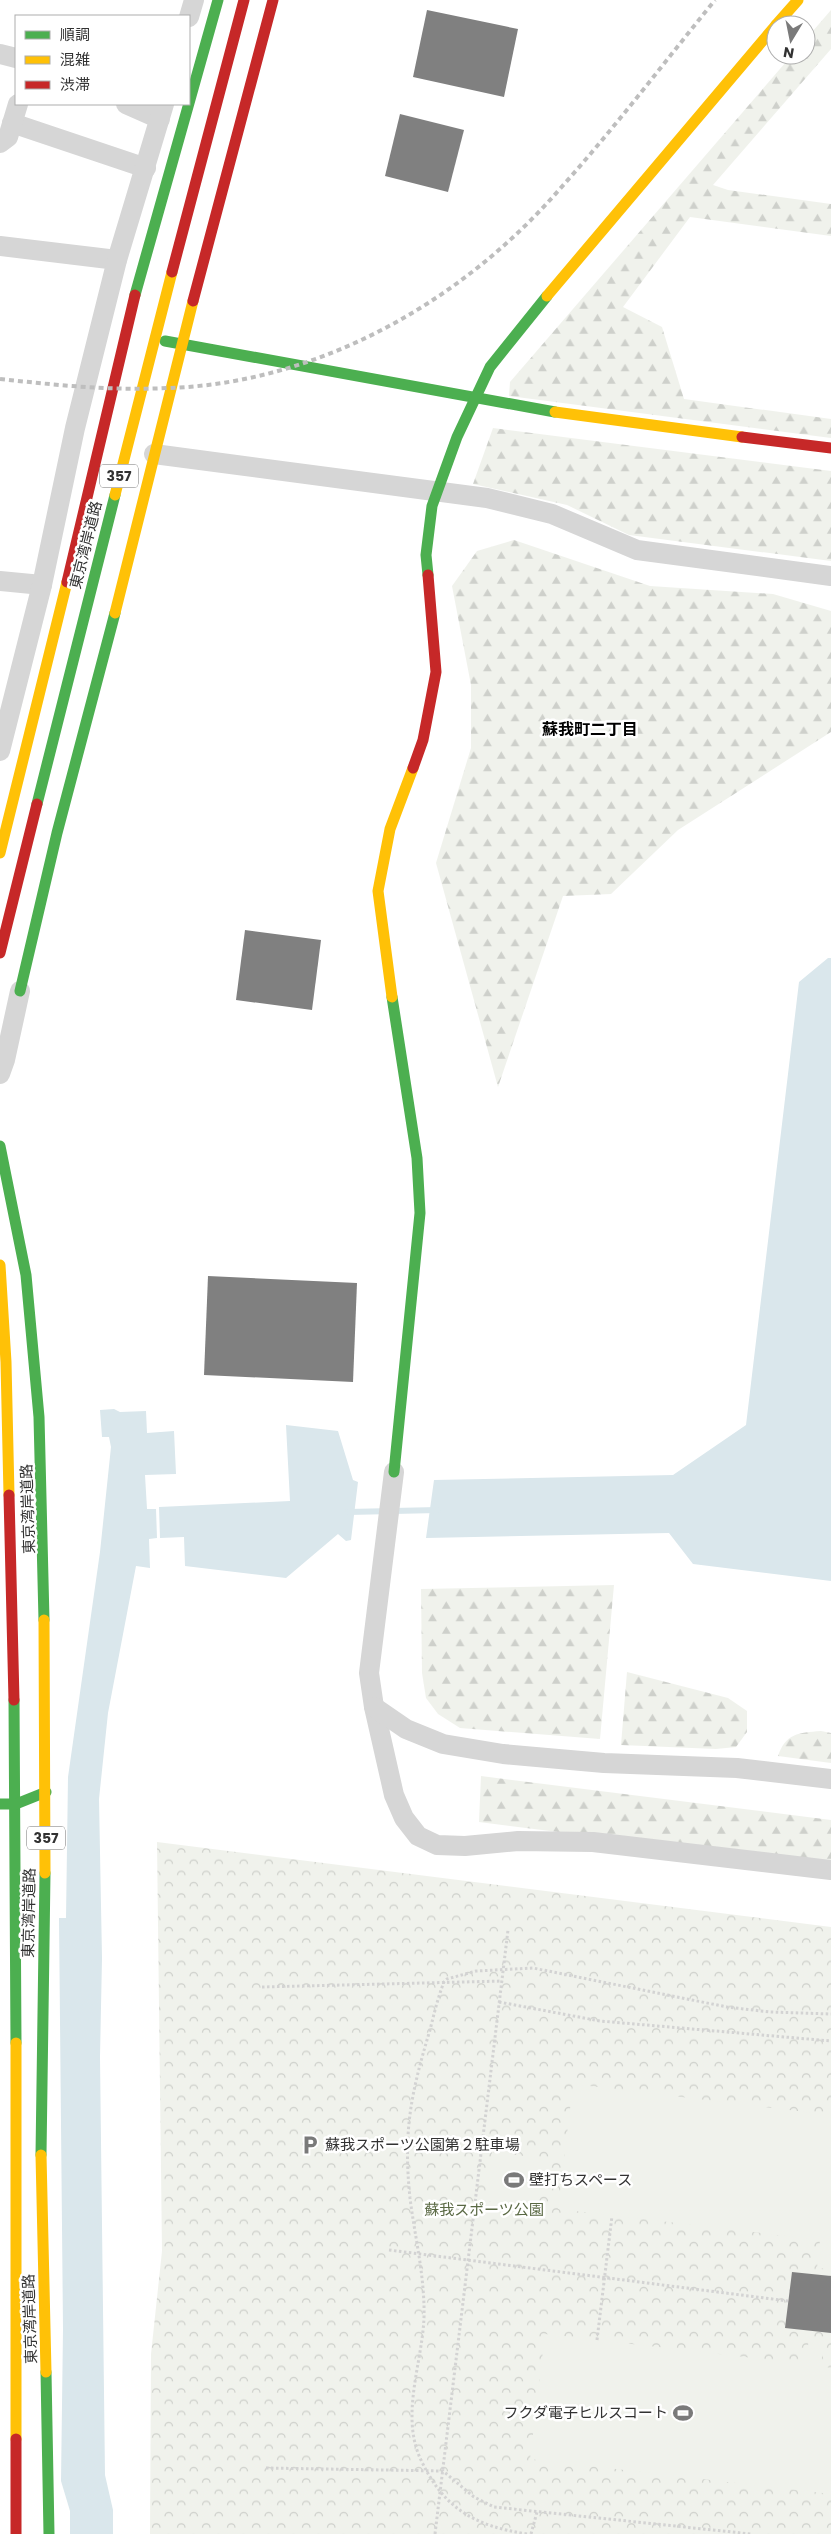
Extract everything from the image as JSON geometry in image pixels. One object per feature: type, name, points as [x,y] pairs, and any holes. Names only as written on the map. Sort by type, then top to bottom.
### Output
[{"type":"main road","name":"東京湾岸道路","points":[[190,99],[218,0]]},
{"type":"main road","name":"東京湾岸道路","points":[[0,953],[147,337],[244,0]]},
{"type":"main road","points":[[20,991],[57,833],[172,380],[273,0]]},
{"type":"main road","points":[[785,15],[798,0]]},
{"type":"main road","points":[[394,1472],[420,1213],[417,1158],[382,932],[378,891],[390,829],[423,740],[436,672],[426,555],[432,506],[457,438],[490,367],[596,237],[766,37]]},
{"type":"main road","name":"東京湾岸道路","points":[[0,853],[89,492],[124,333],[188,105]]},
{"type":"main road","points":[[124,333],[507,405],[615,421],[831,448]]},
{"type":"main road","name":"東京湾岸道路","points":[[0,1146],[26,1274],[39,1417],[44,1564],[46,1792],[41,2158],[49,2534]]},
{"type":"main road","name":"東京湾岸道路","points":[[0,1265],[4,1302],[7,1433],[23,1779],[16,1804],[16,2534]]},
{"type":"main road","points":[[0,1774],[23,1779],[46,1792]]},
{"type":"main road","points":[[0,1804],[16,1804],[46,1792]]},
{"type":"street","points":[[190,15],[194,0]]},
{"type":"street","points":[[0,54],[15,58]]},
{"type":"street","points":[[0,143],[8,137],[18,105]]},
{"type":"street","points":[[0,751],[42,585],[75,428],[118,260],[162,111],[131,105]]},
{"type":"street","points":[[12,123],[146,168]]},
{"type":"street","points":[[0,246],[118,260]]},
{"type":"street","points":[[89,376],[172,380]]},
{"type":"street","points":[[154,454],[436,493],[487,498],[552,514],[637,550],[831,576]]},
{"type":"street","points":[[0,581],[42,585]]},
{"type":"street","points":[[0,1074],[5,1060],[20,991]]},
{"type":"street","points":[[0,1413],[7,1433]]},
{"type":"street","points":[[394,1472],[386,1551],[369,1673],[374,1707],[394,1795],[404,1818],[418,1836],[437,1845],[465,1846],[518,1841],[594,1842],[831,1870]]},
{"type":"street","points":[[374,1707],[406,1729],[443,1744],[503,1754],[604,1763],[737,1768],[831,1780]]},
{"type":"path","points":[[435,2534],[508,1930]]},
{"type":"path","points":[[527,2534],[501,2530],[469,2518],[440,2492],[426,2470],[415,2446],[412,2430],[411,2414],[424,2318],[419,2254],[411,2200],[407,2154],[409,2112],[415,2079],[444,1982],[448,1979],[476,1971],[504,1969],[545,1970],[727,2007],[770,2012],[831,2014]]},
{"type":"path","points":[[262,1987],[502,1981]]},
{"type":"path","points":[[499,2002],[600,2021],[831,2041]]},
{"type":"path","points":[[597,2340],[612,2216]]},
{"type":"path","points":[[389,2250],[788,2301]]},
{"type":"path","points":[[266,2468],[442,2471],[484,2503],[494,2507],[751,2534]]},
{"type":"path","points":[[531,2534],[537,2512]]},
{"type":"green space","points":[[831,10],[831,49],[713,185],[728,190],[831,204],[831,236],[690,217],[623,307],[662,327],[684,399],[831,419],[831,438],[509,396],[510,382],[783,65],[816,65],[816,27]]},
{"type":"green space","points":[[493,428],[831,471],[831,561],[629,535],[567,505],[473,484]]},
{"type":"green space","points":[[514,540],[650,586],[773,594],[831,611],[831,732],[678,830],[611,894],[563,896],[498,1087],[436,863],[471,748],[471,685],[452,586],[477,551]]},
{"type":"green space","points":[[614,1585],[600,1739],[460,1728],[438,1714],[426,1698],[422,1673],[421,1589]]},
{"type":"green space","points":[[627,1672],[728,1698],[747,1711],[747,1732],[736,1747],[716,1749],[621,1745]]},
{"type":"green space","points":[[821,1731],[831,1733],[831,1763],[778,1756],[785,1743],[794,1736]]},
{"type":"green space","points":[[481,1776],[831,1820],[831,1866],[479,1822]]},
{"type":"green space","name":"蘇我スポーツ公園","points":[[157,1842],[831,1927],[831,2534],[150,2534],[151,2354],[162,2251]]},
{"type":"green space","points":[[573,2084],[831,2115],[831,2269],[817,2268],[820,2240],[558,2209]]},
{"type":"green space","name":"壁打ちスペース","points":[[492,2152],[541,2158],[535,2207],[486,2201]]},
{"type":"green space","name":"フクダ電子ヒルスコート","points":[[545,2334],[806,2364],[809,2337],[824,2339],[821,2366],[831,2368],[831,2494],[530,2459]]},
{"type":"shaded area","points":[[828,958],[831,958],[831,1581],[693,1564],[669,1533],[426,1538],[434,1480],[673,1475],[746,1425],[799,982]]},
{"type":"shaded area","points":[[114,1409],[120,1412],[146,1411],[147,1433],[174,1431],[176,1474],[145,1475],[147,1509],[156,1509],[157,1538],[149,1539],[150,1568],[136,1566],[108,1713],[99,1799],[102,1958],[100,2057],[105,2475],[113,2510],[113,2534],[70,2534],[70,2511],[61,2481],[63,2329],[59,1918],[66,1918],[68,1777],[100,1552],[111,1447],[109,1437],[102,1437],[100,1410]]},
{"type":"shaded area","points":[[286,1425],[338,1431],[353,1480],[358,1482],[351,1540],[346,1541],[338,1534],[286,1578],[185,1566],[184,1537],[160,1538],[159,1507],[290,1501]]},
{"type":"building","points":[[427,10],[518,29],[504,97],[413,77]]},
{"type":"building","points":[[400,114],[464,130],[448,192],[385,176]]},
{"type":"building","points":[[245,930],[321,940],[312,1010],[236,1000]]},
{"type":"building","points":[[208,1276],[357,1283],[353,1382],[204,1375]]},
{"type":"building","points":[[792,2272],[831,2276],[831,2333],[785,2328]]},
{"type":"waterway","points":[[348,1512],[438,1510]]},
{"type":"railway","points":[[0,379],[126,389],[169,388],[225,383],[279,371],[332,353],[383,329],[432,301],[477,268],[520,231],[558,191],[638,97],[715,0]]},
{"type":"traffic: fast","points":[[190,100],[218,0]]},
{"type":"traffic: fast","points":[[135,295],[188,105]]},
{"type":"traffic: fast","points":[[428,575],[426,555],[432,506],[457,437],[490,367],[547,296]]},
{"type":"traffic: fast","points":[[165,341],[555,412]]},
{"type":"traffic: fast","points":[[37,804],[115,495]]},
{"type":"traffic: fast","points":[[20,991],[57,833],[115,613]]},
{"type":"traffic: fast","points":[[392,997],[417,1158],[420,1213],[394,1472]]},
{"type":"traffic: fast","points":[[0,1146],[26,1275],[39,1417],[44,1620]]},
{"type":"traffic: fast","points":[[14,1700],[16,2043]]},
{"type":"traffic: fast","points":[[0,1804],[16,1804],[46,1792]]},
{"type":"traffic: fast","points":[[41,2155],[45,1873]]},
{"type":"traffic: fast","points":[[46,2372],[49,2534]]},
{"type":"traffic: slow","points":[[785,15],[798,0]]},
{"type":"traffic: slow","points":[[547,296],[766,37]]},
{"type":"traffic: slow","points":[[115,495],[172,272]]},
{"type":"traffic: slow","points":[[115,613],[193,301]]},
{"type":"traffic: slow","points":[[555,412],[742,437]]},
{"type":"traffic: slow","points":[[0,853],[67,582]]},
{"type":"traffic: slow","points":[[392,997],[378,891],[390,829],[413,768]]},
{"type":"traffic: slow","points":[[0,1265],[6,1362],[9,1495]]},
{"type":"traffic: slow","points":[[44,1620],[45,1873]]},
{"type":"traffic: slow","points":[[16,2043],[16,2439]]},
{"type":"traffic: slow","points":[[41,2155],[46,2372]]},
{"type":"traffic: jam","points":[[172,272],[244,0]]},
{"type":"traffic: jam","points":[[193,301],[273,0]]},
{"type":"traffic: jam","points":[[67,582],[135,295]]},
{"type":"traffic: jam","points":[[742,437],[831,448]]},
{"type":"traffic: jam","points":[[413,768],[423,740],[436,672],[428,575]]},
{"type":"traffic: jam","points":[[0,953],[37,804]]},
{"type":"traffic: jam","points":[[9,1495],[14,1700]]},
{"type":"traffic: jam","points":[[16,2439],[16,2534]]},
{"type":"place","name":"蘇我スポーツ公園第２駐車場","points":[[310,2145]]},
{"type":"place","name":"壁打ちスペース","points":[[514,2180]]},
{"type":"place","name":"フクダ電子ヒルスコート","points":[[683,2413]]},
{"type":"district","name":"蘇我町二丁目","points":[[590,729]]}]
